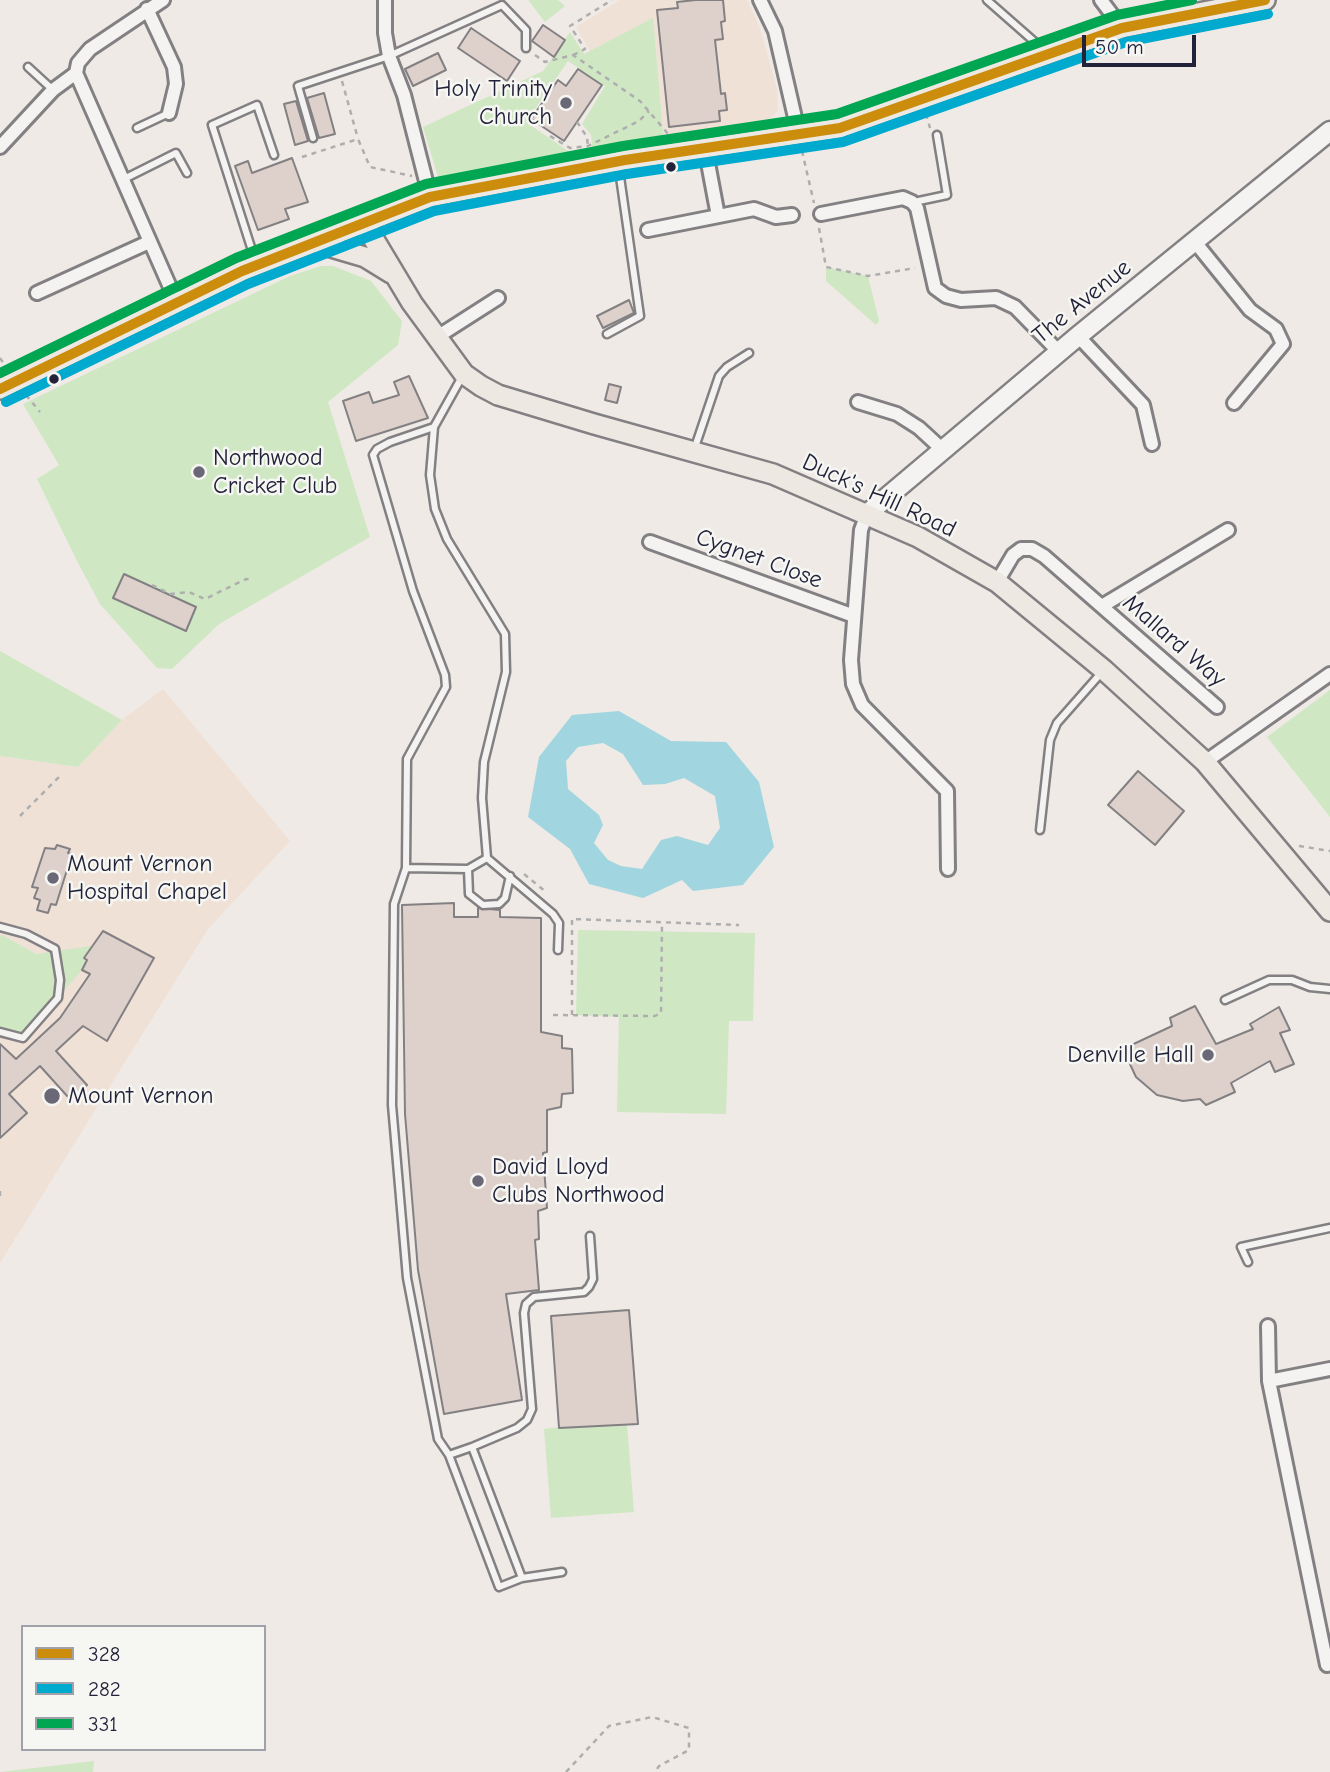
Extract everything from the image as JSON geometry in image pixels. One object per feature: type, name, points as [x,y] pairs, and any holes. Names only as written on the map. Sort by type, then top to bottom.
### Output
[{"type":"main road","points":[[7,385],[257,265],[364,223],[428,188],[589,167],[840,128],[1122,28],[1265,0]]},
{"type":"main road","name":"Duck's Hill Road","points":[[364,223],[392,274],[464,374],[498,395],[773,474],[918,537],[997,582],[1104,670],[1205,762],[1330,911]]},
{"type":"main road","points":[[314,242],[365,257],[392,274]]},
{"type":"street","points":[[163,0],[90,49],[78,63],[76,73],[177,303]]},
{"type":"street","points":[[385,0],[385,33],[389,57],[404,95],[428,188]]},
{"type":"street","points":[[760,0],[775,32],[799,135]]},
{"type":"street","points":[[1101,0],[1122,28]]},
{"type":"street","points":[[147,9],[163,38],[174,67],[176,84],[169,113]]},
{"type":"street","points":[[0,147],[53,90],[76,73]]},
{"type":"street","name":"The Avenue","points":[[867,514],[1078,336],[1330,131]]},
{"type":"street","points":[[705,147],[718,216]]},
{"type":"street","points":[[819,214],[903,198],[912,202],[917,208],[935,288],[946,296],[961,300],[996,298],[1015,307],[1059,352]]},
{"type":"street","points":[[648,230],[754,209],[776,217],[792,215]]},
{"type":"street","points":[[37,293],[149,242]]},
{"type":"street","points":[[1195,242],[1250,310],[1276,329],[1283,344],[1234,404]]},
{"type":"street","points":[[437,337],[498,298]]},
{"type":"street","points":[[1078,336],[1143,405],[1152,444]]},
{"type":"street","points":[[858,402],[897,414],[919,428],[944,451]]},
{"type":"street","name":"Cygnet Close","points":[[867,514],[861,530],[851,660],[856,695],[947,791],[948,869]]},
{"type":"street","name":"Mallard Way","points":[[1102,606],[1228,530]]},
{"type":"street","name":"Cygnet Close","points":[[650,542],[854,616]]},
{"type":"street","name":"Mallard Way","points":[[997,582],[1013,555],[1021,549],[1032,549],[1102,606],[1217,707]]},
{"type":"street","points":[[1205,762],[1330,674]]},
{"type":"street","points":[[1268,1326],[1269,1381],[1327,1665]]},
{"type":"street","points":[[1269,1381],[1330,1369]]},
{"type":"lane","points":[[987,0],[1049,54]]},
{"type":"lane","points":[[313,138],[298,86],[389,57],[502,5],[526,30],[526,48]]},
{"type":"lane","points":[[28,67],[53,90]]},
{"type":"lane","points":[[257,265],[212,125],[257,105],[274,155]]},
{"type":"lane","points":[[137,128],[169,113]]},
{"type":"lane","points":[[912,202],[947,195],[937,135]]},
{"type":"lane","points":[[122,180],[176,153],[187,173]]},
{"type":"lane","points":[[607,334],[640,316],[618,162]]},
{"type":"lane","points":[[694,452],[719,376],[727,367],[749,353]]},
{"type":"lane","points":[[464,374],[434,427],[430,475],[435,509],[447,539],[500,622],[508,656],[484,762],[482,798],[487,858],[559,923],[558,950]]},
{"type":"lane","points":[[434,427],[390,442],[376,449],[373,455],[413,591],[445,675],[446,687],[407,759],[406,867],[394,904],[394,1140],[407,1278],[438,1439],[449,1455],[499,1587],[522,1577],[562,1572]]},
{"type":"lane","points":[[1040,830],[1051,740],[1057,723],[1104,670]]},
{"type":"lane","points":[[406,867],[468,869],[487,858]]},
{"type":"lane","points":[[468,869],[468,894],[483,905],[499,904],[505,898],[510,876]]},
{"type":"lane","points":[[0,927],[26,934],[55,949],[60,980],[58,998],[23,1038],[0,1032]]},
{"type":"lane","points":[[1225,1000],[1269,981],[1292,980],[1310,987],[1330,989]]},
{"type":"lane","points":[[1248,1262],[1241,1247],[1330,1228]]},
{"type":"lane","points":[[449,1455],[517,1428],[527,1420],[532,1409],[524,1313],[526,1304],[534,1297],[584,1292],[589,1287],[593,1279],[590,1236]]},
{"type":"lane","points":[[472,1447],[522,1577]]},
{"type":"path","points":[[526,48],[545,62],[585,49],[570,26],[612,0]]},
{"type":"path","points":[[573,55],[649,111],[668,132],[672,153]]},
{"type":"path","points":[[340,72],[358,139],[370,167],[428,188]]},
{"type":"path","points":[[923,99],[930,128],[937,135]]},
{"type":"path","points":[[551,136],[570,148],[588,146],[639,121],[649,111]]},
{"type":"path","points":[[577,122],[587,137],[589,167]]},
{"type":"path","points":[[799,135],[819,214],[826,267],[869,276],[929,266]]},
{"type":"path","points":[[302,157],[358,139]]},
{"type":"path","points":[[7,385],[40,412]]},
{"type":"path","points":[[152,585],[170,594],[189,592],[205,599],[246,579],[253,580]]},
{"type":"path","points":[[20,816],[61,775]]},
{"type":"path","points":[[1275,843],[1330,851]]},
{"type":"path","points":[[572,1015],[572,919],[739,925]]},
{"type":"path","points":[[553,1015],[655,1016],[661,1013],[662,924]]},
{"type":"path","points":[[0,1191],[0,1198]]},
{"type":"path","points":[[566,1772],[609,1726],[652,1717],[689,1728],[690,1750],[659,1766],[655,1772]]},
{"type":"shaded area","points":[[620,0],[747,0],[760,28],[777,89],[778,111],[767,121],[730,133],[664,144],[653,19],[590,51],[576,27]]},
{"type":"shaded area","name":"Mount Vernon","points":[[163,689],[290,841],[208,929],[0,1263],[0,756],[78,767],[122,720]]},
{"type":"green space","points":[[528,0],[558,0],[565,6],[545,22]]},
{"type":"green space","points":[[653,18],[664,144],[593,152],[591,135],[582,124],[605,86],[568,61],[526,122],[571,153],[438,177],[423,127],[543,71],[570,32],[584,54]]},
{"type":"green space","name":"Northwood Cricket Club","points":[[321,266],[333,266],[371,281],[402,321],[398,345],[328,402],[370,537],[219,624],[172,669],[157,668],[100,604],[77,561],[37,479],[59,465],[23,404],[290,276]]},
{"type":"green space","points":[[826,267],[868,276],[879,321],[876,325],[826,281]]},
{"type":"green space","points":[[0,651],[122,720],[78,767],[0,756]]},
{"type":"green space","points":[[1330,690],[1330,817],[1267,737]]},
{"type":"green space","points":[[578,930],[755,933],[753,1021],[729,1021],[726,1114],[617,1112],[619,1017],[576,1015]]},
{"type":"green space","points":[[2,935],[36,954],[91,946],[82,970],[27,1031],[14,1034],[0,1032]]},
{"type":"green space","points":[[629,1310],[638,1424],[627,1425],[634,1512],[551,1518],[544,1429],[559,1427],[551,1316]]},
{"type":"green space","points":[[94,1761],[93,1772],[0,1772]]},
{"type":"water","points":[[619,711],[671,741],[726,742],[759,782],[774,847],[743,885],[693,891],[682,880],[643,898],[589,884],[570,849],[528,817],[539,757],[572,715]],"holes":[[[603,743],[623,754],[643,785],[665,784],[684,778],[715,796],[720,828],[708,845],[677,836],[661,840],[642,869],[621,866],[608,860],[594,843],[603,825],[599,815],[568,789],[566,761],[578,747]]]},
{"type":"building","points":[[723,0],[723,39],[715,40],[721,94],[725,93],[727,110],[719,111],[720,121],[669,127],[657,10],[678,8],[677,2]]},
{"type":"building","points":[[543,25],[565,40],[554,57],[532,41]]},
{"type":"building","points":[[471,28],[520,61],[507,81],[458,48]]},
{"type":"building","points":[[438,53],[446,70],[413,86],[405,69]]},
{"type":"building","name":"Holy Trinity Church","points":[[578,69],[602,85],[564,141],[531,119],[558,80],[566,86]]},
{"type":"building","points":[[324,93],[335,134],[319,138],[307,98]]},
{"type":"building","points":[[296,101],[308,141],[295,145],[284,104]]},
{"type":"building","points":[[292,158],[308,202],[285,209],[289,219],[258,230],[235,166],[248,161],[252,173]]},
{"type":"building","points":[[629,300],[634,313],[603,328],[597,316]]},
{"type":"building","points":[[409,376],[428,418],[356,441],[343,401],[369,392],[373,403],[399,395],[394,382]]},
{"type":"building","points":[[609,384],[621,387],[617,403],[605,400]]},
{"type":"building","points":[[124,574],[196,607],[186,631],[113,598]]},
{"type":"building","points":[[1138,771],[1184,811],[1155,845],[1108,805]]},
{"type":"building","name":"Mount Vernon Hospital Chapel","points":[[57,845],[70,849],[68,853],[72,854],[56,905],[51,904],[48,913],[37,910],[40,900],[34,898],[38,888],[32,887],[45,848],[55,849]]},
{"type":"building","name":"David Lloyd Clubs Northwood","points":[[454,903],[454,917],[478,917],[478,908],[500,910],[500,917],[541,918],[541,1032],[562,1036],[562,1048],[572,1049],[573,1093],[562,1094],[561,1107],[547,1110],[547,1152],[543,1153],[547,1208],[538,1211],[539,1239],[535,1240],[539,1290],[506,1294],[522,1400],[444,1414],[418,1270],[405,1114],[402,905]]},
{"type":"building","points":[[103,931],[154,958],[107,1041],[83,1026],[56,1051],[87,1085],[74,1098],[69,1098],[40,1066],[9,1094],[27,1113],[0,1138],[0,1044],[16,1059],[60,1018],[90,974],[82,970],[87,960],[84,958]]},
{"type":"building","name":"Denville Hall","points":[[1195,1006],[1216,1044],[1253,1029],[1250,1024],[1279,1007],[1290,1030],[1280,1033],[1294,1064],[1275,1072],[1270,1061],[1231,1083],[1235,1092],[1206,1105],[1200,1099],[1183,1101],[1157,1095],[1136,1077],[1123,1049],[1172,1026],[1170,1018]]},
{"type":"building","points":[[629,1310],[638,1424],[559,1428],[551,1316]]},
{"type":"transit line","name":"331","points":[[0,373],[236,258],[426,184],[623,146],[837,114],[1117,15],[1192,0]]},
{"type":"transit line","name":"328","points":[[0,389],[242,271],[430,197],[625,160],[840,128],[1122,28],[1265,0]]},
{"type":"transit line","name":"282","points":[[6,402],[248,284],[434,211],[627,174],[843,142],[1126,42],[1268,14]]},
{"type":"place","name":"Holy Trinity Church","points":[[566,103]]},
{"type":"place","name":"Northwood Cricket Club","points":[[199,472]]},
{"type":"place","name":"Mount Vernon Hospital Chapel","points":[[53,878]]},
{"type":"place","name":"Denville Hall","points":[[1208,1055]]},
{"type":"place","name":"Mount Vernon","points":[[52,1096]]},
{"type":"place","name":"David Lloyd Clubs Northwood","points":[[478,1181]]}]
